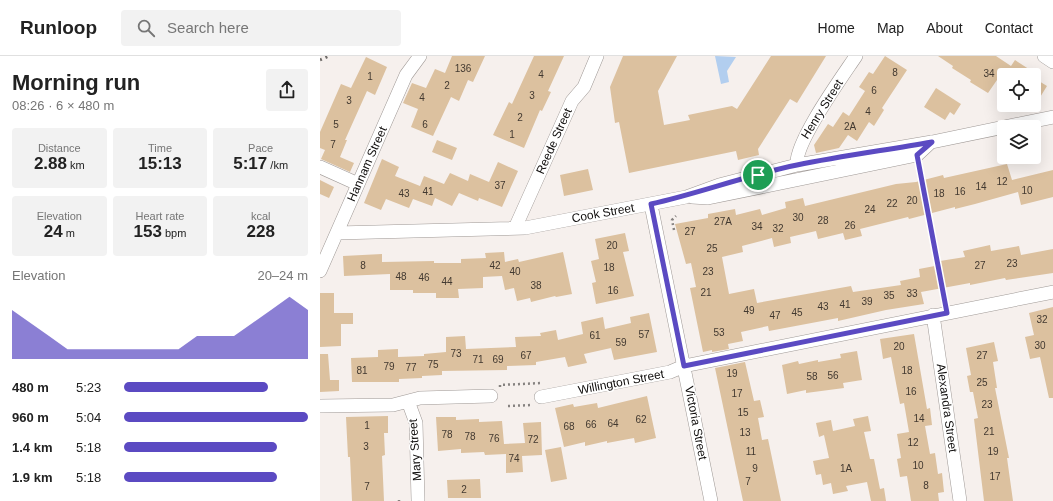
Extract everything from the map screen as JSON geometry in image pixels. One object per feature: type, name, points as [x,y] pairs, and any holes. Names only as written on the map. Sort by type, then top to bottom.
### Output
[{"type":"street","name":"Reede Street","points":[[515,228],[572,101],[584,87],[597,56]]},
{"type":"street","name":"Henry Street","points":[[797,165],[796,158],[804,136],[856,56]]},
{"type":"street","points":[[1044,56],[1053,62]]},
{"type":"street","name":"Hannam Street","points":[[320,270],[406,75],[418,57]]},
{"type":"street","name":"Cook Street","points":[[337,233],[515,228],[686,197],[719,185],[797,165],[932,142],[1053,117]]},
{"type":"street","points":[[686,197],[708,198],[917,155],[932,142]]},
{"type":"street","points":[[320,168],[358,184]]},
{"type":"street","name":"Victoria Street","points":[[651,204],[711,501]]},
{"type":"street","name":"Willington Street","points":[[538,401],[670,372],[684,366],[1053,292]]},
{"type":"street","name":"Alexandra Street","points":[[933,316],[960,501]]},
{"type":"street","points":[[320,406],[393,405],[420,398],[491,396]]},
{"type":"street","name":"Mary Street","points":[[408,401],[416,423],[418,500]]},
{"type":"path","points":[[917,155],[947,313]]},
{"type":"path","points":[[674,230],[672,220],[676,216]]},
{"type":"path","points":[[509,384],[542,383]]},
{"type":"path","points":[[508,406],[538,401]]},
{"type":"water","points":[[715,56],[736,57],[727,71],[729,82],[721,84]]},
{"type":"building","points":[[452,56],[485,56],[473,82],[468,80],[459,101],[451,97],[433,136],[411,127],[418,109],[403,103],[412,83],[426,88],[435,69],[445,73]]},
{"type":"building","points":[[534,56],[564,56],[548,91],[551,92],[542,111],[540,110],[524,148],[493,135],[509,102],[512,104]]},
{"type":"building","points":[[623,56],[677,56],[658,91],[664,125],[690,120],[688,115],[732,106],[737,109],[771,56],[826,56],[797,103],[790,99],[758,149],[759,155],[738,160],[736,151],[629,173],[619,122],[615,123],[610,87]]},
{"type":"building","points":[[885,56],[907,70],[882,108],[884,110],[874,126],[869,122],[857,141],[848,135],[839,148],[816,153],[814,145],[828,124],[833,127],[843,112],[849,116],[865,91],[859,87],[869,72],[873,74]]},
{"type":"building","points":[[938,56],[996,56],[1011,66],[1015,60],[1027,68],[997,68],[997,80],[988,93],[970,82],[971,80],[952,68],[953,66]]},
{"type":"building","points":[[366,57],[387,67],[375,95],[367,91],[345,140],[347,140],[340,157],[354,163],[350,172],[321,159],[325,150],[320,148],[320,132],[341,84],[351,88]]},
{"type":"building","points":[[1041,82],[1047,86],[1041,96]]},
{"type":"building","points":[[936,88],[961,104],[954,115],[950,112],[945,120],[924,107]]},
{"type":"building","points":[[437,140],[457,148],[452,160],[432,152]]},
{"type":"building","points":[[382,159],[399,167],[395,176],[420,186],[424,176],[444,184],[450,173],[468,181],[470,174],[489,182],[498,162],[518,171],[502,207],[479,198],[478,201],[459,193],[452,206],[435,198],[432,206],[413,199],[409,208],[386,199],[381,210],[364,203]]},
{"type":"building","points":[[1007,164],[1012,180],[1053,170],[1053,197],[1021,205],[1018,192],[955,209],[955,207],[909,219],[908,217],[860,229],[862,236],[845,240],[843,233],[818,239],[816,231],[790,237],[791,243],[774,247],[772,238],[742,246],[743,252],[722,257],[729,294],[754,289],[757,303],[851,286],[853,292],[901,285],[900,281],[920,277],[919,269],[940,265],[940,261],[965,257],[963,251],[990,245],[991,251],[1019,246],[1021,255],[1053,249],[1053,273],[1006,280],[1005,278],[970,285],[970,283],[921,292],[924,304],[886,310],[838,321],[838,318],[769,331],[768,326],[741,332],[743,341],[728,344],[729,349],[703,352],[690,288],[696,287],[691,263],[686,264],[675,224],[708,218],[708,214],[735,209],[736,215],[760,209],[762,215],[786,208],[785,202],[803,198],[805,206],[896,184],[916,182],[943,175],[944,178]]},
{"type":"building","points":[[588,169],[593,190],[564,196],[560,175]]},
{"type":"building","points":[[320,180],[334,187],[329,198],[320,194]]},
{"type":"building","points":[[625,233],[629,251],[623,252],[634,296],[596,304],[592,283],[596,282],[591,261],[599,259],[595,239]]},
{"type":"building","points":[[504,252],[505,262],[518,259],[519,262],[563,252],[572,294],[555,296],[531,302],[530,298],[517,301],[514,288],[505,290],[502,276],[483,277],[483,288],[458,289],[459,298],[436,298],[436,293],[413,293],[413,290],[390,290],[390,274],[344,276],[343,256],[382,254],[382,262],[434,261],[434,263],[461,263],[461,259],[486,258],[485,253]]},
{"type":"building","points":[[320,293],[334,293],[334,313],[353,313],[353,324],[341,324],[341,346],[320,347]]},
{"type":"building","points":[[1053,307],[1053,398],[1049,398],[1040,357],[1030,359],[1025,337],[1034,335],[1029,313]]},
{"type":"building","points":[[649,313],[657,352],[614,360],[611,348],[584,354],[587,363],[568,367],[565,357],[536,362],[536,365],[507,366],[507,370],[442,371],[442,375],[399,379],[399,382],[352,382],[351,358],[378,357],[378,350],[398,349],[398,357],[424,356],[424,354],[446,352],[446,337],[465,336],[466,349],[516,347],[515,337],[541,336],[540,333],[556,330],[558,340],[583,334],[581,322],[603,317],[605,329],[631,323],[630,317]]},
{"type":"building","points":[[914,334],[927,409],[930,408],[932,425],[925,426],[930,454],[935,453],[938,474],[942,473],[944,492],[938,493],[939,501],[911,501],[907,476],[900,477],[897,459],[901,458],[897,434],[909,432],[904,403],[900,404],[891,357],[883,359],[880,339]]},
{"type":"building","points":[[994,342],[998,361],[993,362],[997,388],[995,388],[1009,458],[1007,458],[1013,501],[984,501],[974,419],[978,418],[973,392],[970,392],[967,376],[971,375],[966,348]]},
{"type":"building","points":[[857,351],[862,380],[843,383],[844,388],[806,393],[806,390],[787,394],[782,365],[798,361],[799,364],[818,360],[818,362],[841,358],[840,354]]},
{"type":"building","points":[[320,354],[328,354],[330,380],[339,380],[339,391],[320,392]]},
{"type":"building","points":[[745,362],[754,401],[760,400],[764,417],[758,418],[762,440],[768,439],[781,501],[743,501],[715,368]]},
{"type":"building","points":[[647,396],[656,438],[635,443],[634,438],[607,443],[607,441],[585,446],[585,442],[564,447],[555,408],[573,404],[574,407],[597,403],[598,408]]},
{"type":"building","points":[[388,416],[388,433],[384,433],[385,455],[382,456],[384,501],[352,501],[346,417]]},
{"type":"building","points":[[868,416],[871,431],[864,432],[870,459],[874,459],[880,489],[884,488],[886,501],[871,501],[867,482],[846,486],[848,491],[833,494],[831,483],[823,485],[821,474],[816,475],[813,461],[829,458],[824,435],[819,437],[816,423],[831,420],[833,431],[855,426],[853,419]]},
{"type":"building","points":[[436,417],[456,417],[456,420],[479,419],[479,422],[502,421],[504,444],[525,443],[523,423],[541,422],[542,455],[522,456],[523,472],[506,473],[506,454],[485,455],[484,452],[461,453],[461,449],[438,451]]},
{"type":"building","points":[[561,447],[567,479],[551,482],[545,450]]},
{"type":"building","points":[[480,479],[481,498],[448,498],[447,480]]},
{"type":"railway","points":[[320,60],[329,56]]},
{"type":"route","points":[[932,142],[917,155],[947,313],[684,366],[651,204],[686,197],[719,185],[758,175],[797,165],[932,142]]}]
